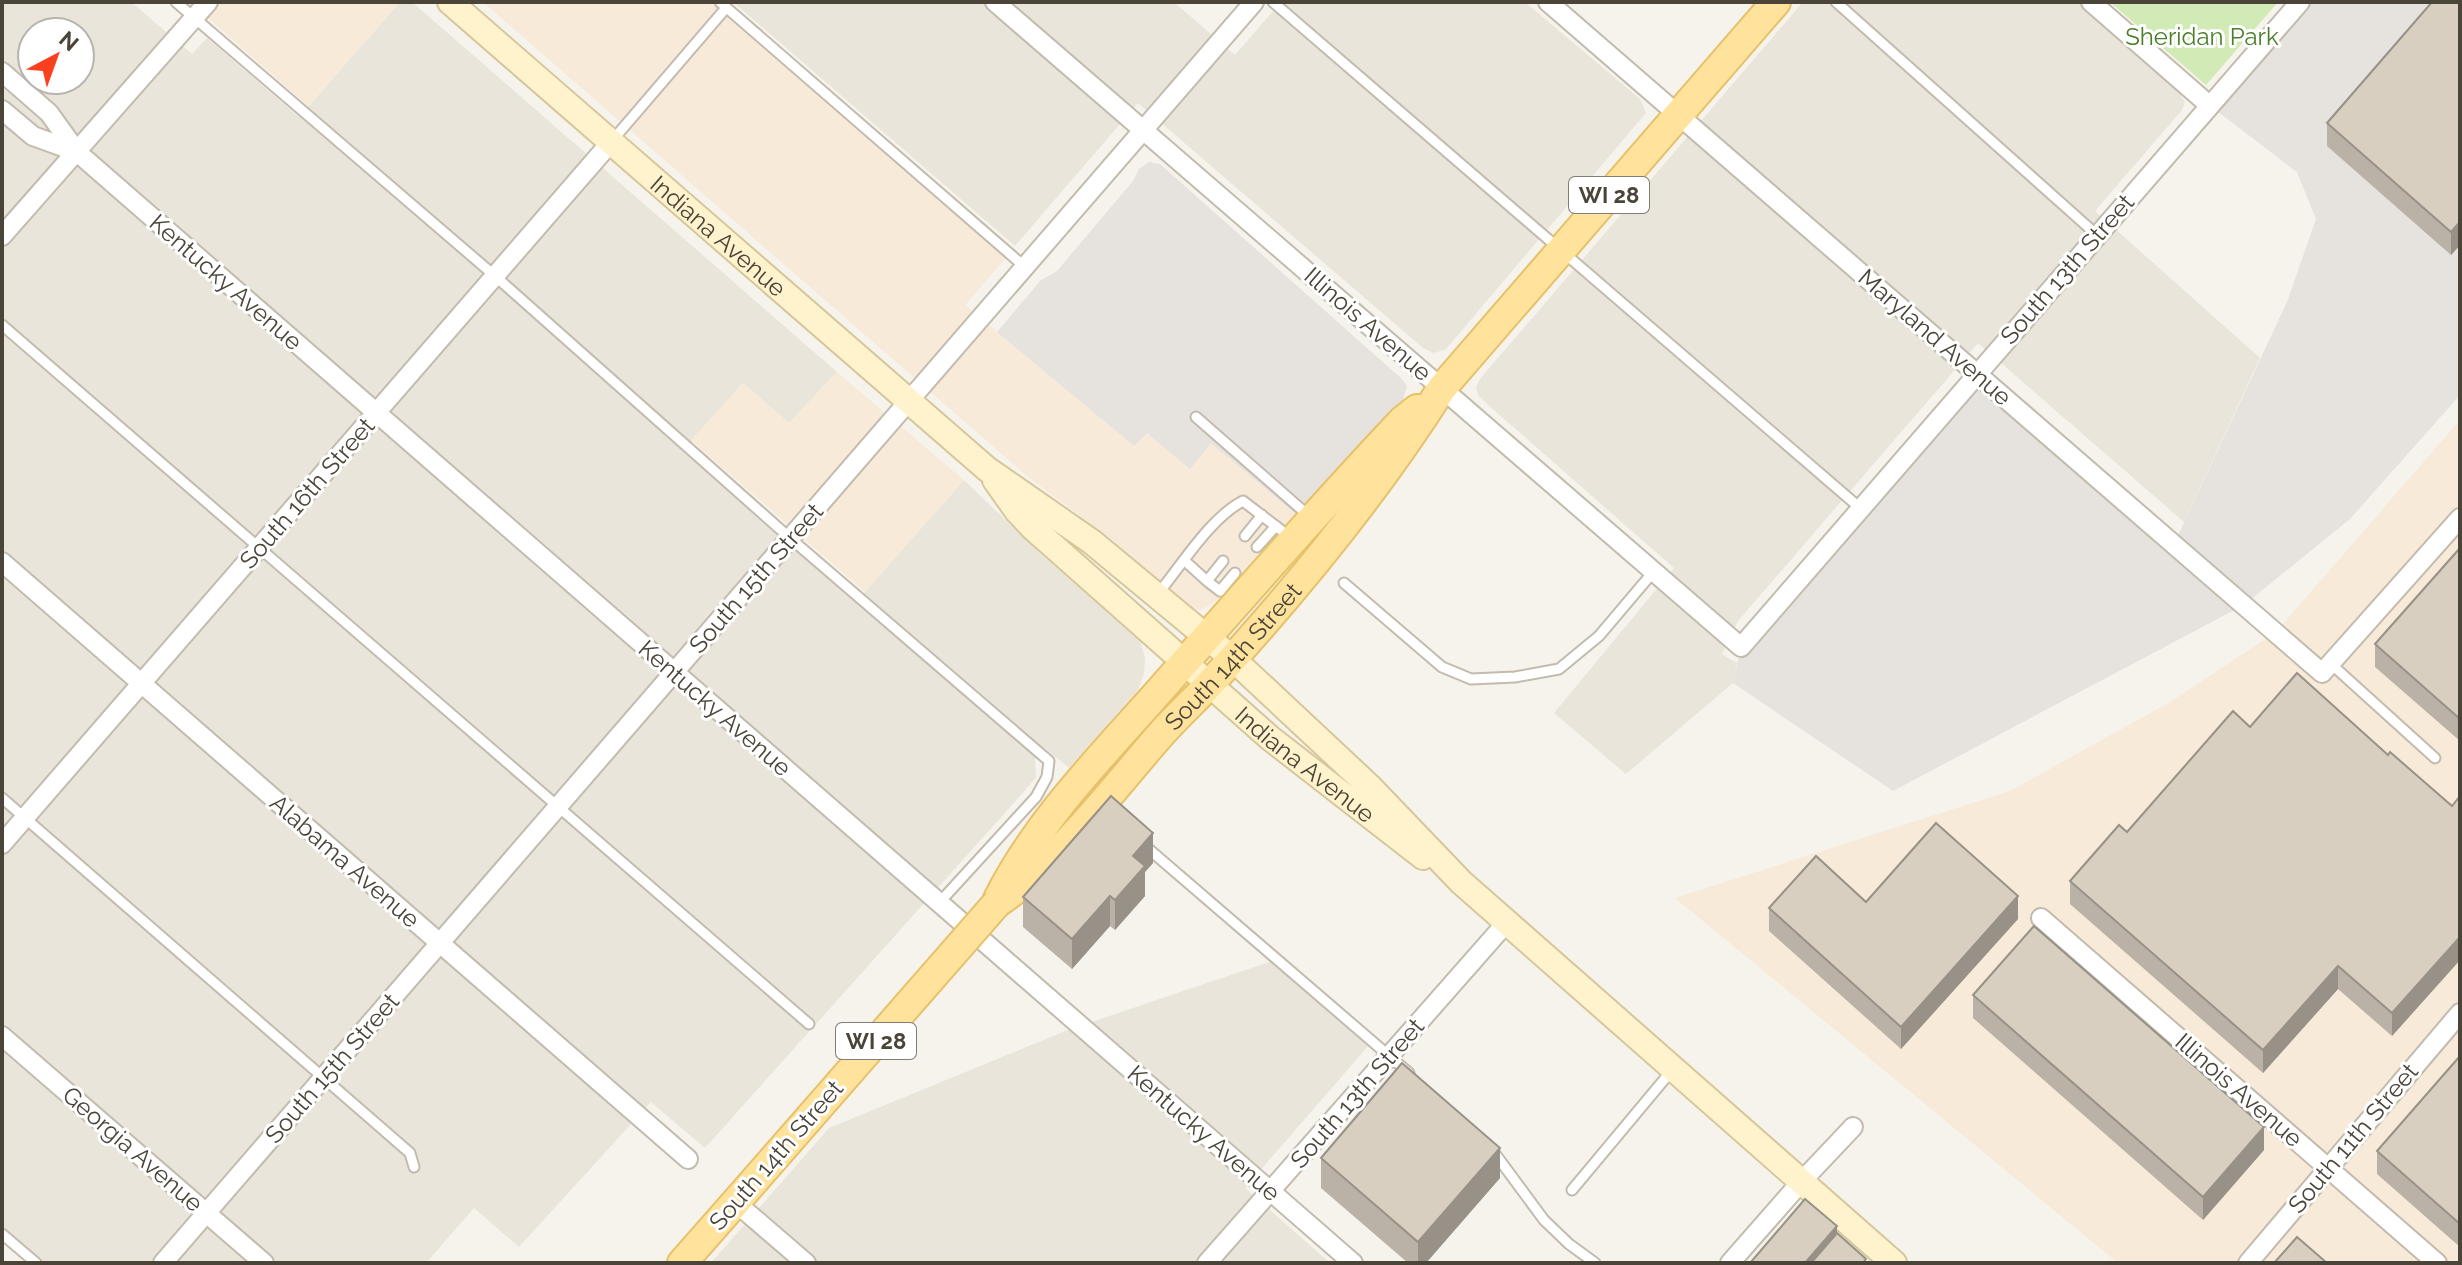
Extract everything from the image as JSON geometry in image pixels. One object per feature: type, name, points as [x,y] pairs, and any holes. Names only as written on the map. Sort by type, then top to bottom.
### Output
[{"type":"main road","name":"Indiana Avenue","points":[[450,2],[987,469],[1050,511],[1207,636],[1370,787],[1461,882],[1894,1263]]},
{"type":"main road","name":"South 14th Street","points":[[682,1263],[997,903],[1044,867],[1175,718],[1209,685],[1382,477],[1442,388],[1776,2]]},
{"type":"main road","name":"South 14th Street","points":[[997,903],[1014,868],[1030,845],[1096,761],[1207,636],[1284,532],[1312,518],[1402,421],[1442,388]]},
{"type":"main road","name":"Indiana Avenue","points":[[987,469],[1033,528],[1209,685],[1350,802],[1461,882]]},
{"type":"street","points":[[2,236],[208,2]]},
{"type":"street","name":"Illinois Avenue","points":[[995,2],[1741,647]]},
{"type":"street","name":"South 15th Street","points":[[163,1263],[1254,2]]},
{"type":"street","name":"Maryland Avenue","points":[[1548,2],[1977,374],[2326,668]]},
{"type":"street","points":[[2091,2],[2209,105]]},
{"type":"street","name":"South 13th Street","points":[[1741,647],[2300,2]]},
{"type":"street","name":"Kentucky Avenue","points":[[2,72],[45,109],[77,152],[1353,1263]]},
{"type":"street","name":"Kentucky Avenue","points":[[2,110],[33,136],[77,152]]},
{"type":"street","name":"South 16th Street","points":[[2,844],[611,142]]},
{"type":"street","points":[[2326,668],[2460,518]]},
{"type":"street","name":"Alabama Avenue","points":[[2,562],[688,1159]]},
{"type":"street","name":"Illinois Avenue","points":[[2041,918],[2437,1263]]},
{"type":"street","name":"South 13th Street","points":[[1207,1263],[1507,922]]},
{"type":"street","name":"South 11th Street","points":[[2248,1263],[2460,1013]]},
{"type":"street","name":"Georgia Avenue","points":[[2,1036],[264,1263]]},
{"type":"street","points":[[1730,1263],[1853,1127]]},
{"type":"street","points":[[735,1202],[806,1263]]},
{"type":"lane","points":[[176,2],[495,276],[790,538],[1049,761],[1047,777],[1036,797],[939,903]]},
{"type":"lane","points":[[1273,2],[1860,508]]},
{"type":"lane","points":[[1836,2],[2097,235]]},
{"type":"lane","points":[[611,142],[723,5],[1025,267]]},
{"type":"lane","points":[[2,325],[809,1024]]},
{"type":"lane","points":[[1196,417],[1312,518]]},
{"type":"lane","points":[[1157,595],[1232,506],[1243,501],[1284,532],[1257,547]]},
{"type":"lane","points":[[1245,536],[1262,515]]},
{"type":"lane","points":[[1185,561],[1220,591],[1235,573]]},
{"type":"lane","points":[[1207,581],[1223,561]]},
{"type":"lane","points":[[1344,583],[1442,667],[1471,679],[1500,678],[1559,669],[1599,636],[1654,571]]},
{"type":"lane","points":[[2326,668],[2435,758]]},
{"type":"lane","points":[[2,798],[410,1153],[414,1167]]},
{"type":"lane","points":[[1138,839],[1412,1077]]},
{"type":"lane","points":[[1572,1190],[1673,1069]]},
{"type":"lane","points":[[1486,1144],[1544,1220],[1595,1263]]},
{"type":"lane","points":[[2,1234],[36,1263]]},
{"type":"shaded area","points":[[2,2],[131,2],[192,54],[207,38],[299,117],[400,2],[412,2],[837,372],[789,423],[743,383],[684,451],[856,602],[964,480],[1045,558],[1140,641],[1145,658],[1144,673],[1138,690],[1069,768],[1045,748],[1035,759],[1036,777],[1021,795],[705,1148],[651,1102],[519,1247],[474,1208],[426,1263],[41,1263],[2,1229]]},
{"type":"shaded area","points":[[190,2],[400,2],[308,106]]},
{"type":"shaded area","points":[[483,2],[710,2],[1007,257],[965,305],[1134,446],[1146,433],[1211,443],[1297,515],[1225,595],[1201,610],[1190,608],[1109,537],[1028,477]]},
{"type":"shaded area","points":[[733,2],[1174,2],[1235,55],[1281,2],[1525,2],[1640,99],[1646,113],[1446,349],[1434,353],[1423,348],[1138,103],[1015,246]]},
{"type":"shaded area","points":[[1803,2],[2079,2],[2178,91],[2185,102],[2182,110],[2095,211],[2260,358],[2184,522],[1978,343],[1738,621],[1722,654],[1737,663],[1733,683],[1626,774],[1554,713],[1674,568],[1486,403],[1478,395],[1476,387]]},
{"type":"shaded area","points":[[2300,2],[2460,2],[2460,395],[2350,519],[2244,605],[1893,791],[1733,683],[1741,647],[1977,374],[2174,544],[2287,302],[2316,219],[2297,172],[2209,105]]},
{"type":"shaded area","points":[[1149,162],[1160,164],[1407,386],[1403,400],[1297,515],[1211,443],[1190,469],[1147,433],[1134,446],[997,332],[1041,280],[1056,272],[1133,181],[1139,169]]},
{"type":"shaded area","points":[[837,372],[964,480],[865,592],[691,440],[743,383],[789,423]]},
{"type":"shaded area","points":[[2460,420],[2460,1263],[2118,1263],[1675,898],[2010,791],[2170,702],[2276,632]]},
{"type":"shaded area","points":[[1272,961],[1369,1045],[1245,1188],[1330,1263],[711,1263],[829,1128],[1068,1030]]},
{"type":"green space","name":"Sheridan Park","points":[[2110,2],[2278,2],[2206,85]]},
{"type":"building","points":[[2432,2],[2460,2],[2460,222],[2451,232],[2327,123]]},
{"type":"building","points":[[2460,548],[2460,719],[2375,644]]},
{"type":"building","points":[[2297,673],[2388,755],[2390,752],[2452,806],[2460,796],[2460,937],[2392,1013],[2338,966],[2263,1050],[2070,881],[2119,825],[2127,832],[2233,711],[2250,727]]},
{"type":"building","points":[[1111,796],[1153,833],[1133,856],[1145,866],[1115,900],[1110,896],[1072,939],[1023,897]]},
{"type":"building","points":[[1936,823],[2018,896],[1901,1027],[1769,908],[1816,856],[1866,902]]},
{"type":"building","points":[[2034,926],[2264,1127],[2203,1197],[1973,995]]},
{"type":"building","points":[[2460,1056],[2460,1224],[2377,1151]]},
{"type":"building","points":[[1402,1063],[1500,1148],[1418,1242],[1321,1158]]},
{"type":"building","points":[[1805,1199],[1837,1226],[1805,1263],[1750,1263]]},
{"type":"building","points":[[1837,1233],[1866,1259],[1863,1263],[1811,1263]]},
{"type":"building","points":[[2297,1237],[2327,1263],[2274,1263]]}]
